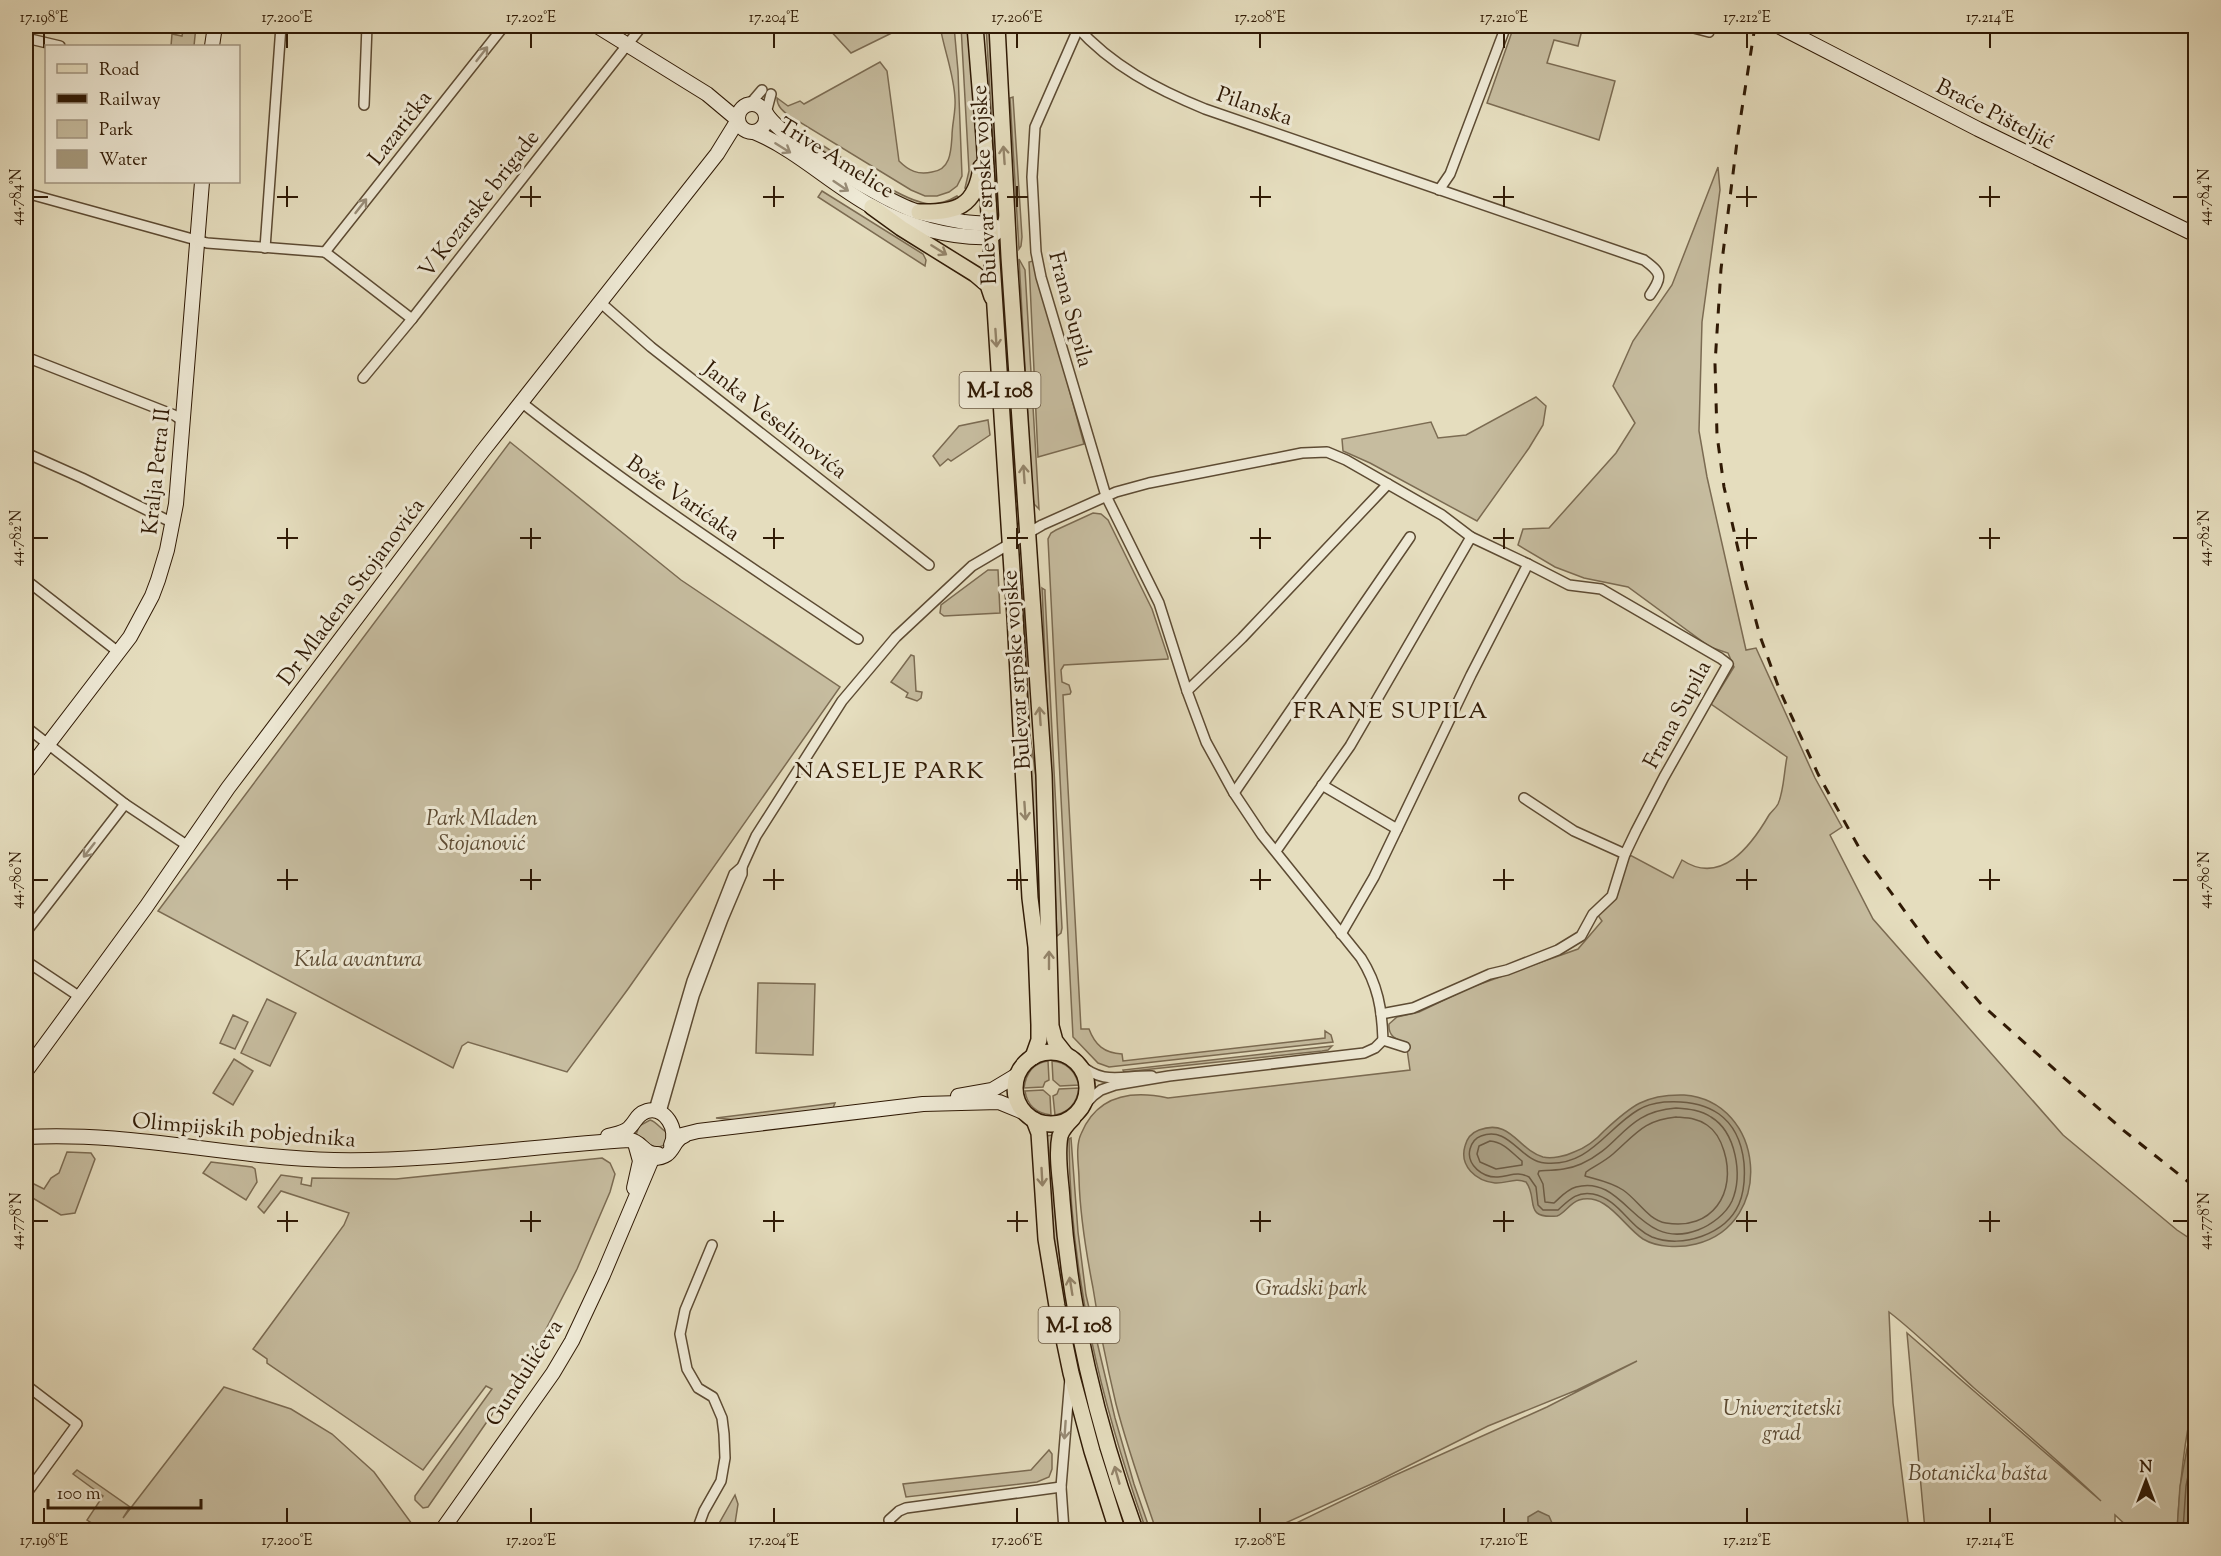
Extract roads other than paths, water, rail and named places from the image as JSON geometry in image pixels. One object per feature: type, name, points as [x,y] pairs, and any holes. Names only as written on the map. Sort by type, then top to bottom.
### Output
[{"type":"main road","name":"Bulevar srpske vojske","points":[[975,26],[994,231],[994,304],[1030,898],[1036,947],[1039,1040],[1033,1057]]},
{"type":"main road","name":"Bulevar srpske vojske","points":[[997,26],[1008,247],[1029,533],[1045,806],[1051,1026],[1054,1041],[1083,1070],[1088,1086],[1084,1103],[1064,1127],[1059,1144],[1065,1237],[1073,1295],[1098,1407],[1135,1530]]},
{"type":"main road","points":[[919,212],[943,213],[970,200],[980,178],[984,137]]},
{"type":"main road","points":[[872,207],[984,281],[988,285],[994,304]]},
{"type":"main road","points":[[1017,1075],[1033,1057],[1049,1052],[1072,1059]]},
{"type":"main road","name":"M-I 108","points":[[1017,1075],[1015,1091],[1040,1140],[1046,1239],[1071,1373],[1117,1530]]},
{"type":"main road","points":[[1028,1116],[1054,1125],[1076,1114]]},
{"type":"street","points":[[212,45],[214,26]]},
{"type":"street","points":[[265,248],[280,26]]},
{"type":"street","points":[[364,105],[367,26]]},
{"type":"street","name":"Lazarička","points":[[324,252],[504,26]]},
{"type":"street","name":"Trive Amelice","points":[[597,26],[707,94],[746,128],[787,151],[872,207],[917,226],[944,233],[964,236],[994,231]]},
{"type":"street","name":"V Kozarske brigade","points":[[363,378],[642,26]]},
{"type":"street","points":[[1439,190],[1450,174],[1506,26]]},
{"type":"street","points":[[1686,26],[1709,32]]},
{"type":"street","name":"Braće Pišteljić","points":[[1778,26],[1883,78],[1978,129],[2196,235]]},
{"type":"street","name":"Pilanska","points":[[1077,27],[1115,62],[1156,88],[1234,119],[1644,260],[1657,271],[1659,276],[1659,282],[1650,295]]},
{"type":"street","name":"Frana Supila","points":[[650,1131],[694,996],[742,874],[742,867],[756,836],[842,701],[880,655],[972,566],[1029,533],[1106,496],[1149,483],[1302,453],[1327,452],[1346,460],[1442,514],[1471,537],[1569,585],[1601,589],[1728,664],[1664,777],[1626,855],[1612,896],[1593,914],[1581,936],[1570,944],[1507,970],[1490,974],[1413,1008],[1381,1014],[1372,975],[1262,835],[1234,793],[1206,742],[1159,603],[1106,496],[1041,277],[1036,252],[1032,177],[1035,127],[1077,27]]},
{"type":"street","points":[[26,38],[56,45]]},
{"type":"street","points":[[767,92],[765,124],[761,130],[746,128],[741,110],[750,104],[767,92]]},
{"type":"street","name":"Trive Amelice","points":[[707,94],[729,103],[750,104]]},
{"type":"street","points":[[750,104],[759,106],[766,113]]},
{"type":"street","name":"Trive Amelice","points":[[766,113],[777,128],[851,177],[897,204],[919,212],[994,231]]},
{"type":"street","name":"Dr Mladena Stojanovića","points":[[26,1071],[228,788],[521,402],[723,147],[746,128]]},
{"type":"street","name":"Kralja Petra II","points":[[26,773],[117,651],[130,637],[152,596],[167,550],[173,523],[183,421],[202,183]]},
{"type":"street","points":[[26,193],[211,243],[324,252],[412,319]]},
{"type":"street","points":[[1008,213],[1004,226],[994,231],[1008,247]]},
{"type":"street","name":"Janka Veselinovića","points":[[601,303],[651,346],[929,565]]},
{"type":"street","points":[[26,357],[174,415],[183,421]]},
{"type":"street","name":"Bože Varićaka","points":[[521,402],[581,448],[716,544],[858,639]]},
{"type":"street","points":[[26,453],[173,523]]},
{"type":"street","points":[[1187,691],[1242,638],[1388,484]]},
{"type":"street","points":[[1234,793],[1410,537]]},
{"type":"street","points":[[1276,851],[1350,746],[1471,537]]},
{"type":"street","points":[[1341,934],[1374,877],[1528,564]]},
{"type":"street","points":[[26,580],[117,651]]},
{"type":"street","points":[[26,727],[125,804],[188,846]]},
{"type":"street","points":[[1322,785],[1397,829]]},
{"type":"street","points":[[1524,798],[1574,831],[1626,855]]},
{"type":"street","points":[[26,932],[125,804]]},
{"type":"street","points":[[26,961],[80,997]]},
{"type":"street","points":[[1076,1114],[1093,1096],[1107,1087],[1169,1076],[1364,1053],[1375,1048],[1383,1040],[1381,1014]]},
{"type":"street","points":[[1383,1040],[1405,1047]]},
{"type":"street","points":[[1072,1059],[1087,1071],[1101,1077],[1169,1076]]},
{"type":"street","name":"Olimpijskih pobjednika","points":[[26,1137],[49,1135],[109,1138],[335,1160],[417,1158],[568,1145],[616,1134],[736,1126],[923,1104],[992,1090],[1017,1075]]},
{"type":"street","name":"Olimpijskih pobjednika","points":[[923,1104],[999,1102],[1028,1116]]},
{"type":"street","points":[[26,1130],[49,1135]]},
{"type":"street","points":[[650,1131],[645,1156],[656,1157]]},
{"type":"street","name":"Gundulićeva","points":[[442,1530],[553,1373],[589,1307],[622,1227],[656,1157],[670,1152],[650,1131],[637,1163],[622,1227]]},
{"type":"street","points":[[697,1530],[704,1511],[721,1481],[725,1458],[724,1434],[722,1418],[713,1397],[698,1388],[687,1369],[680,1334],[685,1310],[712,1245]]},
{"type":"street","points":[[1064,1530],[1061,1487],[1068,1385],[1071,1373]]},
{"type":"street","points":[[26,1385],[77,1424],[26,1494]]},
{"type":"street","points":[[891,1530],[889,1520],[906,1508],[1061,1487]]},
{"type":"water","points":[[1670,1095],[1684,1095],[1711,1102],[1731,1118],[1744,1140],[1750,1164],[1749,1190],[1739,1213],[1722,1232],[1696,1244],[1669,1246],[1649,1242],[1606,1205],[1589,1199],[1576,1201],[1557,1216],[1539,1214],[1535,1211],[1530,1188],[1526,1182],[1518,1180],[1488,1182],[1476,1176],[1464,1160],[1467,1141],[1479,1130],[1490,1127],[1499,1128],[1514,1136],[1534,1153],[1547,1158],[1559,1157],[1586,1146],[1622,1115],[1640,1103]]},
{"type":"water","points":[[2195,1406],[2195,1530],[2177,1530],[2180,1486]]},
{"type":"water","points":[[1538,1511],[1549,1516],[1552,1523],[1549,1530],[1528,1529],[1528,1517]]},
{"type":"railway","points":[[1755,26],[1738,134],[1721,269],[1715,364],[1717,435],[1724,487],[1745,580],[1760,636],[1780,691],[1818,774],[1862,853],[1929,944],[1982,1005],[2123,1130],[2196,1188]]},
{"type":"district","name":"FRANE SUPILA","points":[[1391,710]]},
{"type":"district","name":"NASELJE PARK","points":[[890,770]]},
{"type":"park label","name":"Park Mladen Stojanović","points":[[482,830]]},
{"type":"park label","name":"Kula avantura","points":[[358,958]]},
{"type":"park label","name":"Gradski park","points":[[1311,1287]]},
{"type":"park label","name":"Univerzitetski grad","points":[[1782,1420]]},
{"type":"park label","name":"Botanička bašta","points":[[1978,1472]]}]
